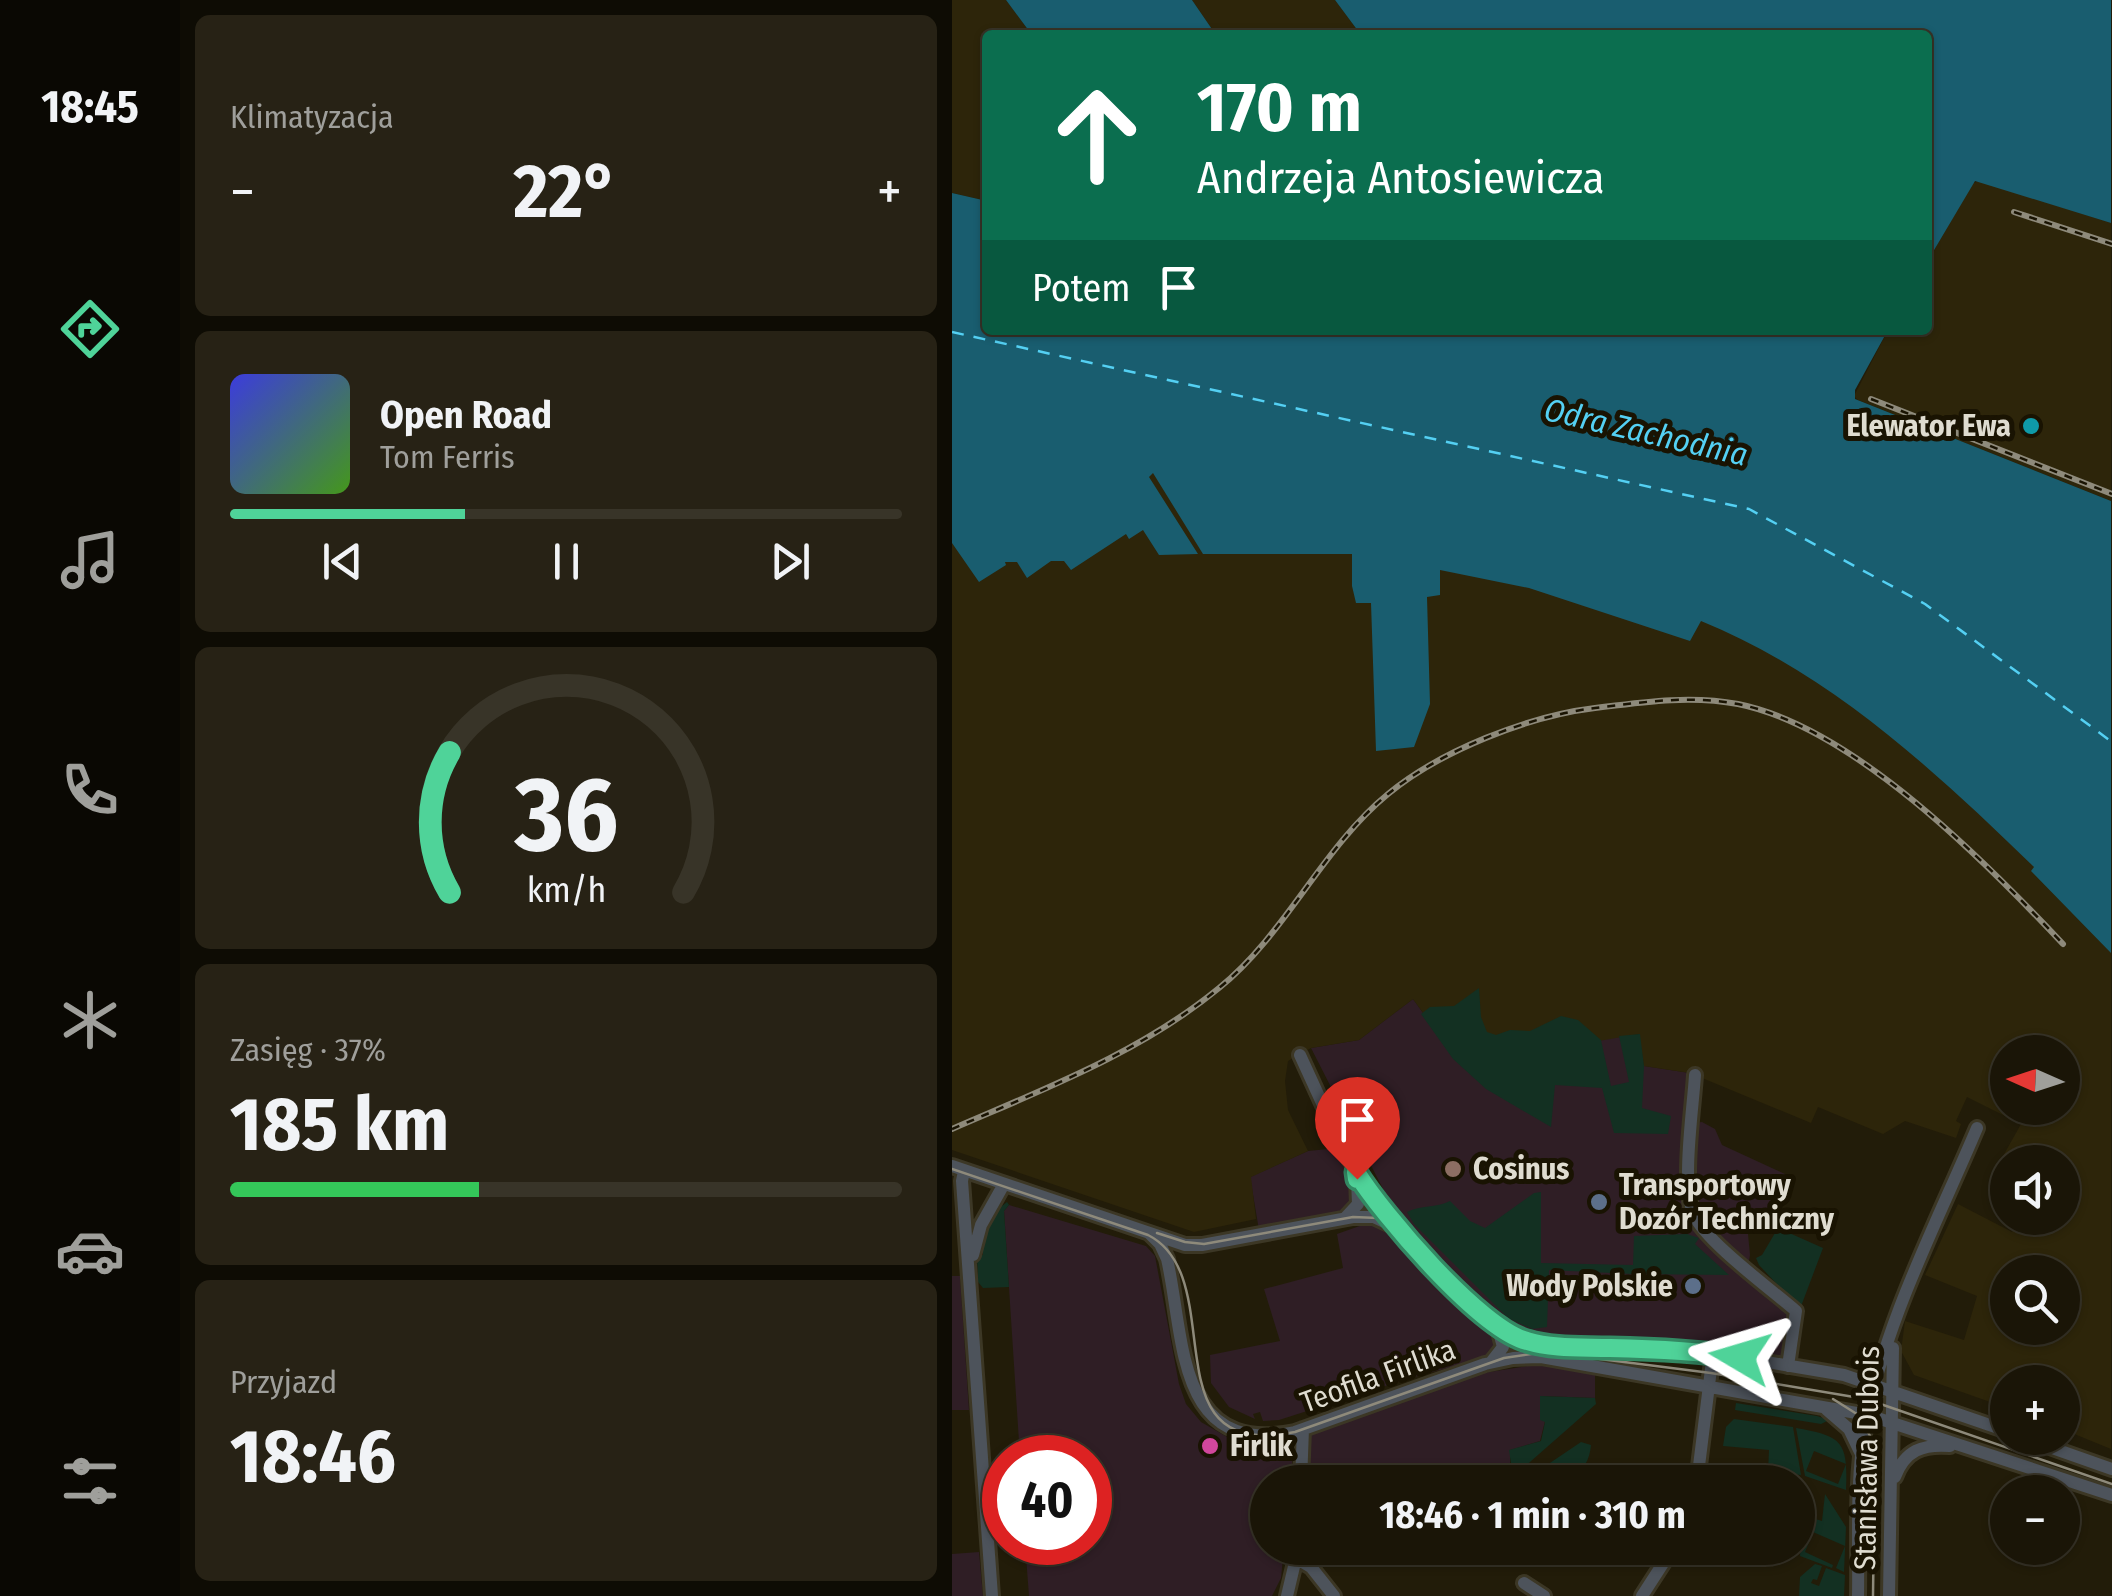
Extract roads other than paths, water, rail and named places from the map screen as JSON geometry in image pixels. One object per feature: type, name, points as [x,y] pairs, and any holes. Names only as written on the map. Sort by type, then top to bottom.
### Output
[{"type":"street","points":[[1300,1055],[1344,1151],[1394,1226],[1499,1332],[1503,1344],[1499,1355],[1486,1364]]},
{"type":"street","points":[[1694,1075],[1688,1185],[1691,1208],[1702,1228],[1796,1311],[1788,1366]]},
{"type":"street","name":"Stanisława Dubois","points":[[1858,1596],[1862,1465],[1875,1385],[1918,1260],[1977,1128]]},
{"type":"street","points":[[958,1168],[1179,1244],[1202,1244],[1342,1219],[1372,1217],[1394,1226]]},
{"type":"street","points":[[958,1168],[971,1282],[992,1596]]},
{"type":"street","points":[[1342,1219],[1356,1210],[1359,1200],[1356,1172]]},
{"type":"street","points":[[971,1282],[978,1232],[1004,1184]]},
{"type":"street","name":"Teofila Firlika","points":[[1149,1233],[1163,1249],[1190,1382],[1206,1412],[1250,1434],[1280,1435],[1303,1429],[1486,1364],[1541,1356],[1868,1415],[2112,1495]]},
{"type":"street","points":[[1170,1278],[1180,1253],[1202,1244]]},
{"type":"street","name":"Teofila Firlika","points":[[1489,1321],[1512,1336],[1542,1344],[1713,1353],[1844,1375],[1990,1425]]},
{"type":"street","name":"Stanisława Dubois","points":[[1888,1596],[1897,1321]]},
{"type":"street","points":[[1699,1465],[1713,1353]]},
{"type":"street","name":"Teofila Firlika","points":[[1815,1405],[1832,1412],[1849,1429],[1862,1465]]},
{"type":"street","points":[[1302,1465],[1303,1429]]},
{"type":"street","points":[[1891,1499],[1898,1470],[1913,1451],[1938,1445],[1966,1448]]},
{"type":"street","points":[[2072,1455],[2112,1469]]},
{"type":"street","points":[[1286,1596],[1294,1565]]},
{"type":"street","points":[[1309,1565],[1334,1596]]},
{"type":"street","points":[[1642,1596],[1663,1565]]},
{"type":"street","points":[[1524,1583],[1544,1596]]},
{"type":"water","points":[[1006,0],[1192,0],[1213,30],[1028,30]]},
{"type":"water","points":[[1335,0],[2111,0],[2111,223],[1975,181],[1932,254],[1932,30],[1357,30]]},
{"type":"water","name":"Odra Zachodnia","points":[[952,193],[982,200],[982,335],[1885,335],[1855,390],[1855,399],[2111,501],[2111,953],[2031,871],[2034,867],[1879,728],[1794,668],[1701,621],[1690,641],[1529,588],[1440,570],[1440,595],[1427,597],[1430,704],[1414,747],[1376,751],[1371,603],[1356,603],[1352,554],[1203,554],[1153,473],[1149,477],[1198,554],[1159,555],[1143,530],[1129,539],[1126,534],[1071,570],[1064,561],[1051,561],[1027,578],[1017,562],[1005,562],[979,582],[952,543]]},
{"type":"tram line","points":[[952,1169],[1148,1235],[1173,1257],[1186,1288],[1205,1395],[1221,1420],[1249,1434],[1295,1432],[1504,1358],[1545,1352],[1711,1373],[1866,1399],[2112,1484]]},
{"type":"tram line","points":[[1157,1233],[1204,1244],[1353,1217],[1378,1218],[1399,1231],[1501,1332],[1539,1347]]},
{"type":"tram line","points":[[1833,1399],[1860,1416],[1875,1446],[1873,1596]]},
{"type":"railway","points":[[2014,212],[2112,244]]},
{"type":"railway","points":[[1871,399],[2112,494]]},
{"type":"railway","points":[[952,1129],[1124,1051],[1189,1011],[1243,966],[1343,840],[1388,794],[1459,750],[1514,727],[1569,712],[1702,700],[1738,704],[1782,718],[1871,768],[1914,801],[2063,944]]},
{"type":"place","name":"Elewator Ewa","points":[[2031,426]]},
{"type":"place","name":"Cosinus","points":[[1453,1169]]},
{"type":"place","name":"Transportowy Dozór Techniczny","points":[[1599,1202]]},
{"type":"place","name":"Wody Polskie","points":[[1693,1286]]},
{"type":"place","name":"Firlik","points":[[1210,1446]]}]
